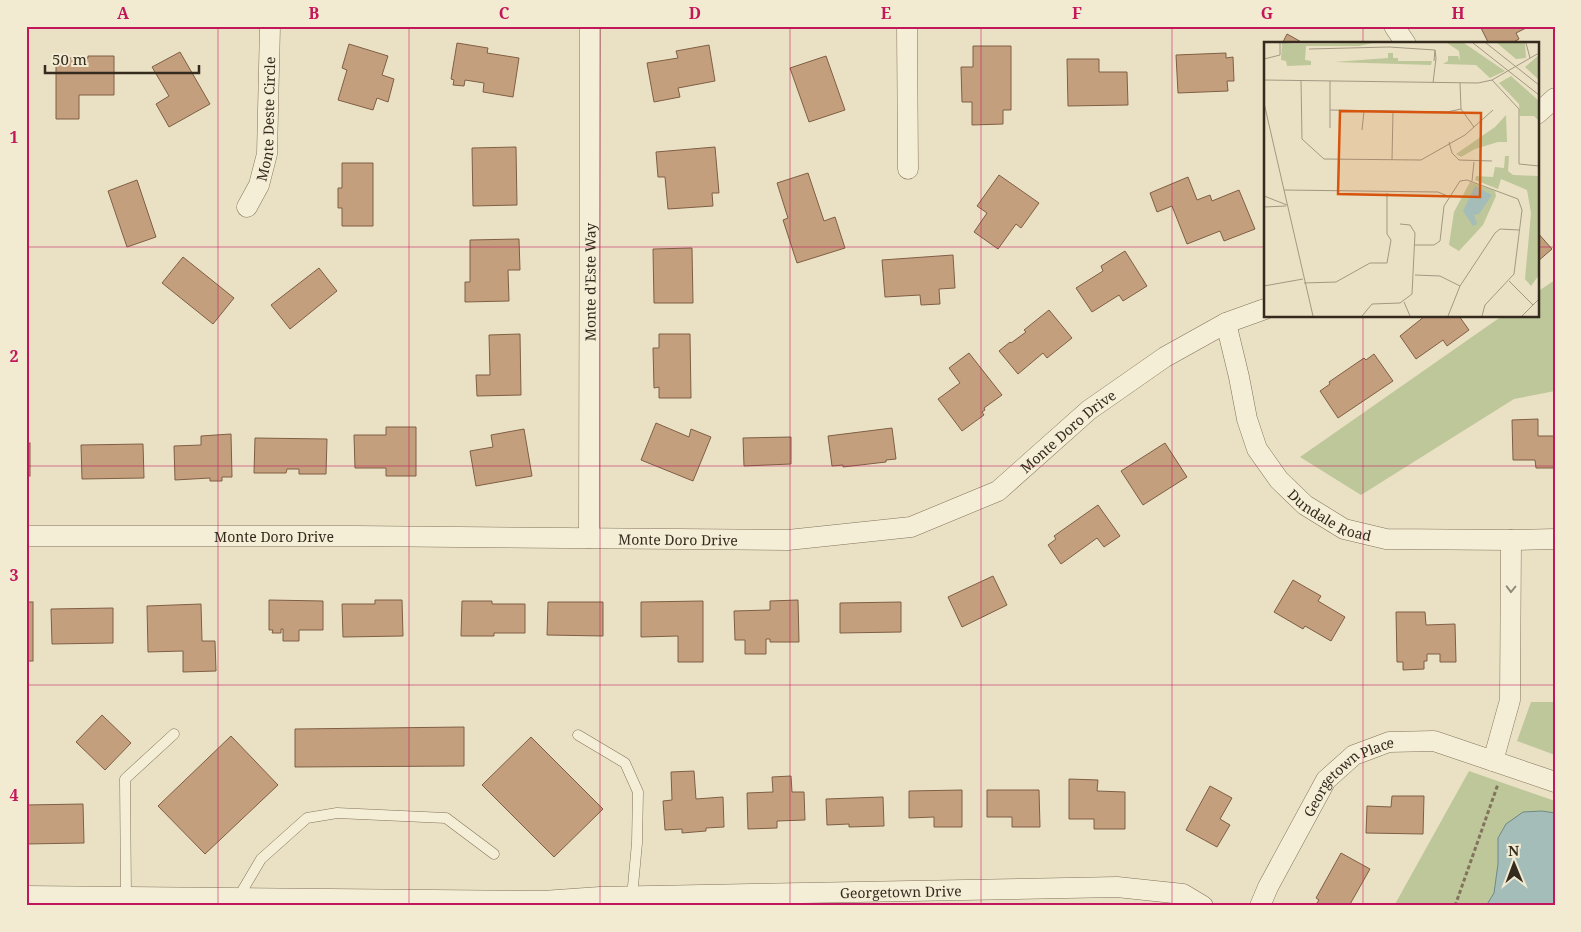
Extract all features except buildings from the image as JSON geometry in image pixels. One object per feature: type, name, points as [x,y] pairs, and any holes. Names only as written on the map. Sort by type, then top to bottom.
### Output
[{"type":"street","name":"Monte Deste Circle","points":[[247,207],[259,185],[267,154],[270,26]]},
{"type":"street","name":"Monte d'Este Way","points":[[589,538],[590,26]]},
{"type":"street","points":[[907,26],[908,169]]},
{"type":"street","points":[[1394,26],[1405,42]]},
{"type":"street","points":[[1538,113],[1555,98]]},
{"type":"street","name":"Monte Doro Drive","points":[[26,536],[788,540],[911,527],[998,491],[1089,410],[1165,357],[1226,323],[1264,308]]},
{"type":"street","name":"Dundale Road","points":[[1226,323],[1247,419],[1257,450],[1279,480],[1305,505],[1344,529],[1386,539],[1511,540],[1555,538]]},
{"type":"street","points":[[1499,762],[1510,700],[1511,540]]},
{"type":"street","name":"Georgetown Place","points":[[1260,906],[1268,887],[1326,780],[1354,755],[1390,742],[1434,741],[1555,782]]},
{"type":"street","name":"Georgetown Drive","points":[[26,896],[543,904],[600,897],[1117,887],[1184,894],[1203,906]]},
{"type":"lane","points":[[126,897],[125,779],[174,734]]},
{"type":"lane","points":[[578,735],[625,763],[638,792],[637,843],[632,897]]},
{"type":"lane","points":[[238,898],[261,859],[307,818],[336,813],[446,818],[494,854]]},
{"type":"lane","points":[[26,896],[30,906]]},
{"type":"path","points":[[1455,906],[1463,886],[1499,762]]},
{"type":"green space","points":[[1555,280],[1555,391],[1514,399],[1361,495],[1300,457],[1499,318],[1538,318],[1538,291]]},
{"type":"green space","points":[[1531,702],[1555,702],[1555,755],[1517,741]]},
{"type":"green space","points":[[1469,771],[1555,801],[1555,906],[1394,906]]},
{"type":"water","points":[[1542,811],[1555,813],[1555,906],[1486,906],[1494,893],[1498,864],[1498,838],[1506,824],[1523,812]]}]
